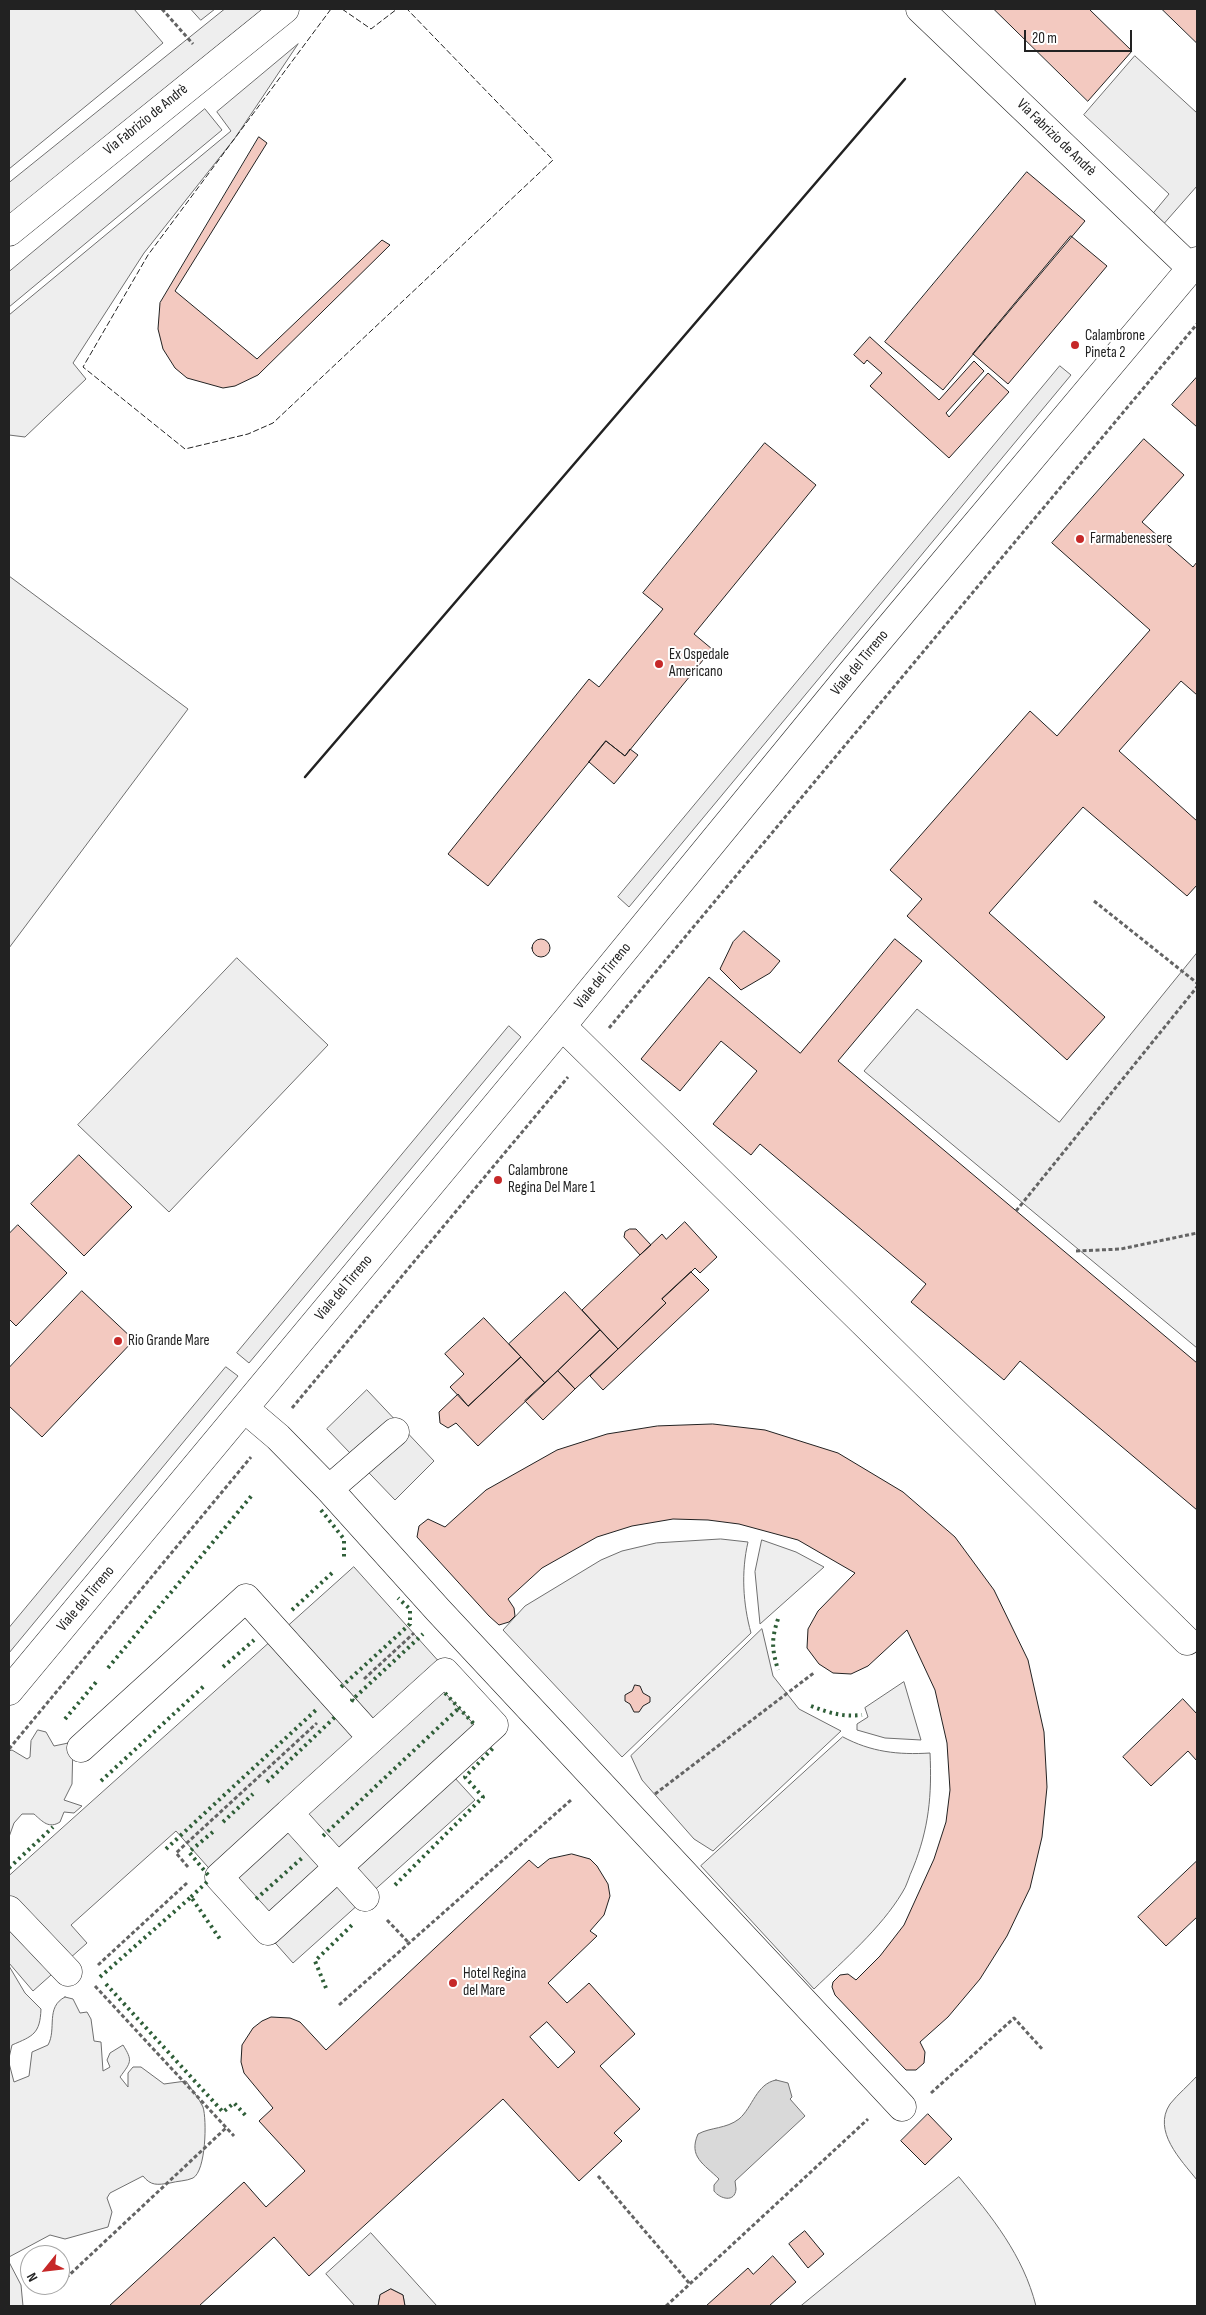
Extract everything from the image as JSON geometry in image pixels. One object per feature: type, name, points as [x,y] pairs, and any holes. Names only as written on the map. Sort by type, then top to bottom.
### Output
[{"type":"street","name":"Via Fabrizio de Andrè","points":[[9,232],[285,9]]},
{"type":"street","name":"Via Fabrizio de Andrè","points":[[920,9],[1194,264]]},
{"type":"street","name":"Viale del Tirreno","points":[[9,1691],[562,1026],[852,672],[1194,264]]},
{"type":"street","points":[[562,1026],[1187,1641]]},
{"type":"street","points":[[245,1409],[278,1436],[329,1489],[438,1610],[897,2101]]},
{"type":"street","points":[[329,1489],[394,1432]]},
{"type":"street","points":[[81,1748],[246,1598],[372,1738]]},
{"type":"street","points":[[445,1672],[494,1725],[268,1931],[219,1877],[289,1813],[445,1672]]},
{"type":"street","points":[[289,1813],[365,1897]]},
{"type":"street","points":[[9,1910],[77,1974]]},
{"type":"path","points":[[162,9],[213,66]]},
{"type":"path","points":[[1016,1211],[1197,985],[1094,901]]},
{"type":"path","points":[[1076,1251],[1121,1248],[1197,1233]]},
{"type":"path","points":[[189,1868],[176,1853],[438,1610]]},
{"type":"path","points":[[631,1816],[654,1794],[815,1672]]},
{"type":"path","points":[[339,2005],[595,1778]]},
{"type":"path","points":[[188,1882],[77,1974],[234,2136]]},
{"type":"path","points":[[666,2306],[897,2101],[908,2114],[1014,2018],[1043,2050]]},
{"type":"path","points":[[70,2274],[227,2127]]},
{"type":"path","points":[[598,2176],[690,2284]]},
{"type":"shaded area","points":[[9,9],[134,9],[163,43],[9,169]]},
{"type":"shaded area","points":[[191,9],[215,9],[201,20]]},
{"type":"shaded area","points":[[225,9],[269,9],[9,224],[9,183]]},
{"type":"shaded area","points":[[298,44],[235,138],[144,253],[73,363],[86,379],[25,437],[9,435],[9,315],[231,131],[217,112]]},
{"type":"shaded area","points":[[1135,56],[1197,113],[1197,186],[1161,227],[1150,217],[1169,194],[1084,115]]},
{"type":"shaded area","points":[[205,109],[222,130],[9,307],[9,272]]},
{"type":"shaded area","points":[[1060,366],[1071,375],[629,907],[618,897]]},
{"type":"shaded area","points":[[9,576],[188,709],[9,948]]},
{"type":"shaded area","points":[[1197,953],[1197,1348],[864,1071],[917,1009],[1059,1122]]},
{"type":"shaded area","points":[[237,958],[328,1045],[169,1212],[78,1125]]},
{"type":"shaded area","points":[[509,1026],[521,1037],[249,1363],[237,1353]]},
{"type":"shaded area","points":[[226,1367],[238,1376],[9,1653],[9,1628]]},
{"type":"shaded area","points":[[367,1390],[434,1461],[395,1500],[327,1429]]},
{"type":"shaded area","points":[[721,1539],[748,1542],[744,1565],[744,1588],[746,1611],[751,1633],[622,1757],[503,1630],[525,1606],[601,1560],[622,1551],[656,1543]]},
{"type":"shaded area","points":[[762,1540],[796,1552],[824,1567],[760,1624],[755,1572]]},
{"type":"shaded area","points":[[354,1567],[503,1733],[454,1777],[475,1800],[293,1963],[176,1831],[71,1925],[87,1943],[33,1991],[9,1963],[9,1876]]},
{"type":"shaded area","points":[[762,1629],[773,1676],[799,1709],[841,1731],[713,1851],[694,1839],[642,1780],[631,1756]]},
{"type":"shaded area","points":[[904,1682],[921,1740],[885,1738],[857,1730],[857,1724],[868,1717],[865,1708]]},
{"type":"shaded area","points":[[38,1730],[46,1732],[54,1746],[73,1742],[72,1784],[64,1800],[82,1806],[74,1813],[64,1812],[60,1822],[53,1825],[46,1824],[34,1814],[22,1814],[14,1823],[9,1837],[9,1751],[12,1750],[27,1759],[30,1757],[31,1741]]},
{"type":"shaded area","points":[[843,1737],[874,1749],[907,1753],[930,1753],[930,1797],[923,1839],[902,1893],[873,1931],[814,1989],[701,1866]]},
{"type":"shaded area","points":[[9,1966],[25,1993],[41,2009],[37,2029],[30,2036],[12,2045],[9,2058]]},
{"type":"shaded area","points":[[65,1997],[73,1999],[80,2013],[87,2012],[91,2019],[94,2041],[101,2042],[103,2071],[110,2067],[107,2060],[110,2053],[123,2045],[129,2061],[127,2068],[120,2077],[128,2087],[128,2073],[133,2067],[141,2067],[164,2084],[186,2081],[203,2107],[205,2133],[203,2156],[201,2166],[191,2179],[158,2184],[149,2182],[143,2176],[110,2193],[107,2198],[112,2212],[108,2227],[65,2239],[50,2235],[31,2245],[20,2245],[20,2251],[9,2257],[9,2063],[14,2082],[29,2076],[32,2052],[48,2045],[52,2032],[53,2012],[59,2001]]},
{"type":"shaded area","points":[[1197,2076],[1197,2180],[1171,2145],[1166,2135],[1164,2124],[1165,2114],[1170,2104]]},
{"type":"shaded area","points":[[776,2080],[788,2083],[792,2097],[790,2099],[805,2116],[735,2181],[736,2189],[733,2196],[723,2198],[714,2191],[714,2185],[719,2179],[699,2160],[696,2154],[695,2142],[698,2134],[729,2125],[739,2119],[759,2091],[769,2082]]},
{"type":"shaded area","points":[[959,2177],[983,2207],[1015,2253],[1036,2306],[801,2306]]},
{"type":"shaded area","points":[[371,2233],[437,2306],[405,2306],[403,2295],[391,2289],[380,2295],[378,2306],[355,2306],[326,2274]]},
{"type":"shaded area","points":[[9,2262],[20,2283],[20,2295],[22,2295],[23,2306],[9,2306]]},
{"type":"building","points":[[994,9],[1089,9],[1132,51],[1088,101]]},
{"type":"building","points":[[1162,9],[1197,9],[1197,43]]},
{"type":"building","points":[[259,137],[267,143],[175,291],[257,359],[382,240],[390,245],[258,375],[235,386],[223,388],[187,378],[175,368],[163,349],[158,329],[160,303]]},
{"type":"building","points":[[1027,172],[1085,221],[943,390],[885,342]]},
{"type":"building","points":[[1071,236],[1107,266],[1008,384],[973,354]]},
{"type":"building","points":[[870,337],[939,400],[974,361],[984,371],[946,413],[949,417],[988,373],[1009,392],[949,458],[870,386],[882,373],[867,360],[864,364],[854,355]]},
{"type":"building","points":[[1197,377],[1197,427],[1172,405]]},
{"type":"building","points":[[1144,439],[1184,475],[1142,522],[1193,567],[1197,562],[1197,695],[1181,681],[1119,751],[1197,821],[1197,885],[1187,896],[1083,807],[989,913],[1105,1017],[1067,1060],[907,916],[922,899],[890,870],[1030,711],[1057,736],[1150,630],[1052,543]]},
{"type":"building","name":"Ex Ospedale Americano","points":[[765,443],[816,485],[694,634],[712,649],[625,756],[606,741],[488,886],[448,854],[589,679],[599,687],[663,609],[643,593]]},
{"type":"building","points":[[606,741],[625,756],[630,749],[638,755],[614,784],[589,762]]},
{"type":"building","points":[[744,931],[780,961],[770,973],[741,990],[720,969],[733,942]]},
{"type":"building","points":[[541,939],[547,942],[550,948],[547,954],[541,957],[535,954],[532,948],[535,942]]},
{"type":"building","points":[[895,939],[922,961],[838,1061],[1197,1363],[1197,1510],[1020,1361],[1004,1380],[911,1302],[926,1284],[760,1144],[751,1155],[713,1124],[757,1071],[721,1041],[680,1091],[641,1059],[709,977],[800,1053]]},
{"type":"building","points":[[79,1155],[132,1207],[84,1256],[31,1204]]},
{"type":"building","points":[[685,1222],[717,1257],[700,1273],[695,1268],[662,1299],[666,1303],[618,1349],[582,1310],[662,1234],[666,1239]]},
{"type":"building","points":[[18,1225],[67,1273],[16,1326],[9,1319],[9,1234]]},
{"type":"building","points":[[630,1229],[636,1229],[651,1245],[640,1255],[624,1237],[625,1232]]},
{"type":"building","points":[[691,1272],[709,1290],[603,1390],[590,1376],[666,1303],[662,1299]]},
{"type":"building","points":[[82,1291],[134,1340],[42,1437],[9,1406],[9,1368]]},
{"type":"building","points":[[565,1292],[600,1330],[545,1383],[509,1344]]},
{"type":"building","points":[[484,1318],[521,1357],[468,1406],[450,1387],[464,1374],[445,1354]]},
{"type":"building","points":[[600,1330],[618,1349],[575,1389],[558,1371]]},
{"type":"building","points":[[521,1357],[545,1383],[478,1446],[456,1423],[448,1428],[440,1423],[439,1412],[458,1394],[468,1406]]},
{"type":"building","points":[[558,1371],[575,1389],[543,1420],[525,1401]]},
{"type":"building","points":[[713,1424],[765,1430],[838,1453],[903,1492],[955,1537],[994,1590],[1028,1660],[1044,1732],[1047,1787],[1042,1837],[1030,1888],[1007,1936],[980,1979],[948,2017],[920,2042],[925,2052],[924,2063],[916,2070],[906,2070],[835,1995],[832,1987],[833,1982],[840,1975],[848,1974],[856,1980],[880,1956],[904,1925],[934,1859],[946,1822],[950,1790],[947,1743],[935,1690],[907,1630],[868,1666],[851,1674],[833,1673],[819,1664],[807,1648],[808,1629],[818,1611],[855,1573],[798,1540],[739,1524],[708,1520],[673,1519],[632,1526],[597,1537],[542,1568],[508,1599],[514,1608],[515,1616],[509,1622],[499,1625],[417,1537],[419,1526],[428,1519],[445,1527],[486,1490],[557,1450],[607,1434],[657,1426]]},
{"type":"building","points":[[635,1685],[640,1686],[643,1693],[650,1697],[650,1702],[643,1706],[639,1712],[634,1712],[630,1704],[625,1701],[625,1695],[632,1691]]},
{"type":"building","points":[[1183,1699],[1197,1714],[1197,1761],[1188,1751],[1151,1786],[1123,1757]]},
{"type":"building","points":[[572,1854],[590,1859],[597,1866],[608,1884],[610,1896],[604,1915],[590,1931],[597,1936],[548,1983],[567,2003],[589,1983],[635,2034],[600,2066],[640,2109],[614,2133],[622,2141],[579,2181],[503,2099],[309,2276],[274,2237],[199,2306],[109,2306],[244,2182],[266,2207],[305,2171],[259,2121],[273,2108],[244,2073],[241,2062],[242,2045],[253,2028],[271,2017],[290,2018],[300,2022],[326,2050],[529,1860],[538,1868],[549,1859]],"holes":[[[547,2022],[575,2052],[558,2068],[530,2037]]]},
{"type":"building","points":[[1197,1861],[1197,1917],[1166,1946],[1138,1917]]},
{"type":"building","points":[[928,2114],[952,2139],[925,2165],[901,2141]]},
{"type":"building","points":[[805,2231],[824,2254],[808,2268],[789,2244]]},
{"type":"building","points":[[773,2256],[796,2282],[769,2306],[706,2306],[748,2268],[753,2274]]},
{"type":"building","points":[[391,2289],[403,2295],[405,2306],[378,2306],[380,2295]]},
{"type":"hedge","points":[[108,1668],[253,1494]]},
{"type":"hedge","points":[[321,1510],[344,1539],[344,1559]]},
{"type":"hedge","points":[[292,1610],[332,1573]]},
{"type":"hedge","points":[[341,1687],[410,1624],[410,1609],[398,1598]]},
{"type":"hedge","points":[[778,1619],[773,1644],[778,1670]]},
{"type":"hedge","points":[[354,1701],[352,1700],[423,1634]]},
{"type":"hedge","points":[[223,1667],[254,1640]]},
{"type":"hedge","points":[[65,1719],[97,1681]]},
{"type":"hedge","points":[[101,1781],[205,1685]]},
{"type":"hedge","points":[[445,1693],[474,1724]]},
{"type":"hedge","points":[[811,1706],[836,1714],[862,1715]]},
{"type":"hedge","points":[[323,1836],[459,1708]]},
{"type":"hedge","points":[[166,1849],[316,1710]]},
{"type":"hedge","points":[[267,1782],[337,1717]]},
{"type":"hedge","points":[[395,1885],[483,1797],[465,1777],[495,1746]]},
{"type":"hedge","points":[[223,1822],[253,1794]]},
{"type":"hedge","points":[[9,1868],[53,1827]]},
{"type":"hedge","points":[[208,1875],[189,1852],[214,1831]]},
{"type":"hedge","points":[[256,1899],[302,1858]]},
{"type":"hedge","points":[[191,1897],[209,1880]]},
{"type":"hedge","points":[[100,1977],[191,1897],[220,1939]]},
{"type":"hedge","points":[[326,1988],[315,1961],[352,1925]]},
{"type":"hedge","points":[[106,1984],[223,2112],[234,2103],[247,2117]]},
{"type":"fence","points":[[331,9],[148,255],[83,367],[185,449],[248,434],[273,423],[553,160],[407,9]]},
{"type":"fence","points":[[342,9],[371,29],[397,9]]},
{"type":"wall","points":[[305,777],[905,79]]},
{"type":"place","name":"Calambrone Pineta 2","points":[[1075,345]]},
{"type":"place","name":"Farmabenessere","points":[[1080,539]]},
{"type":"place","name":"Ex Ospedale Americano","points":[[659,664]]},
{"type":"place","name":"Calambrone Regina Del Mare 1","points":[[498,1180]]},
{"type":"place","name":"Rio Grande Mare","points":[[118,1341]]},
{"type":"place","name":"Hotel Regina del Mare","points":[[453,1983]]}]
